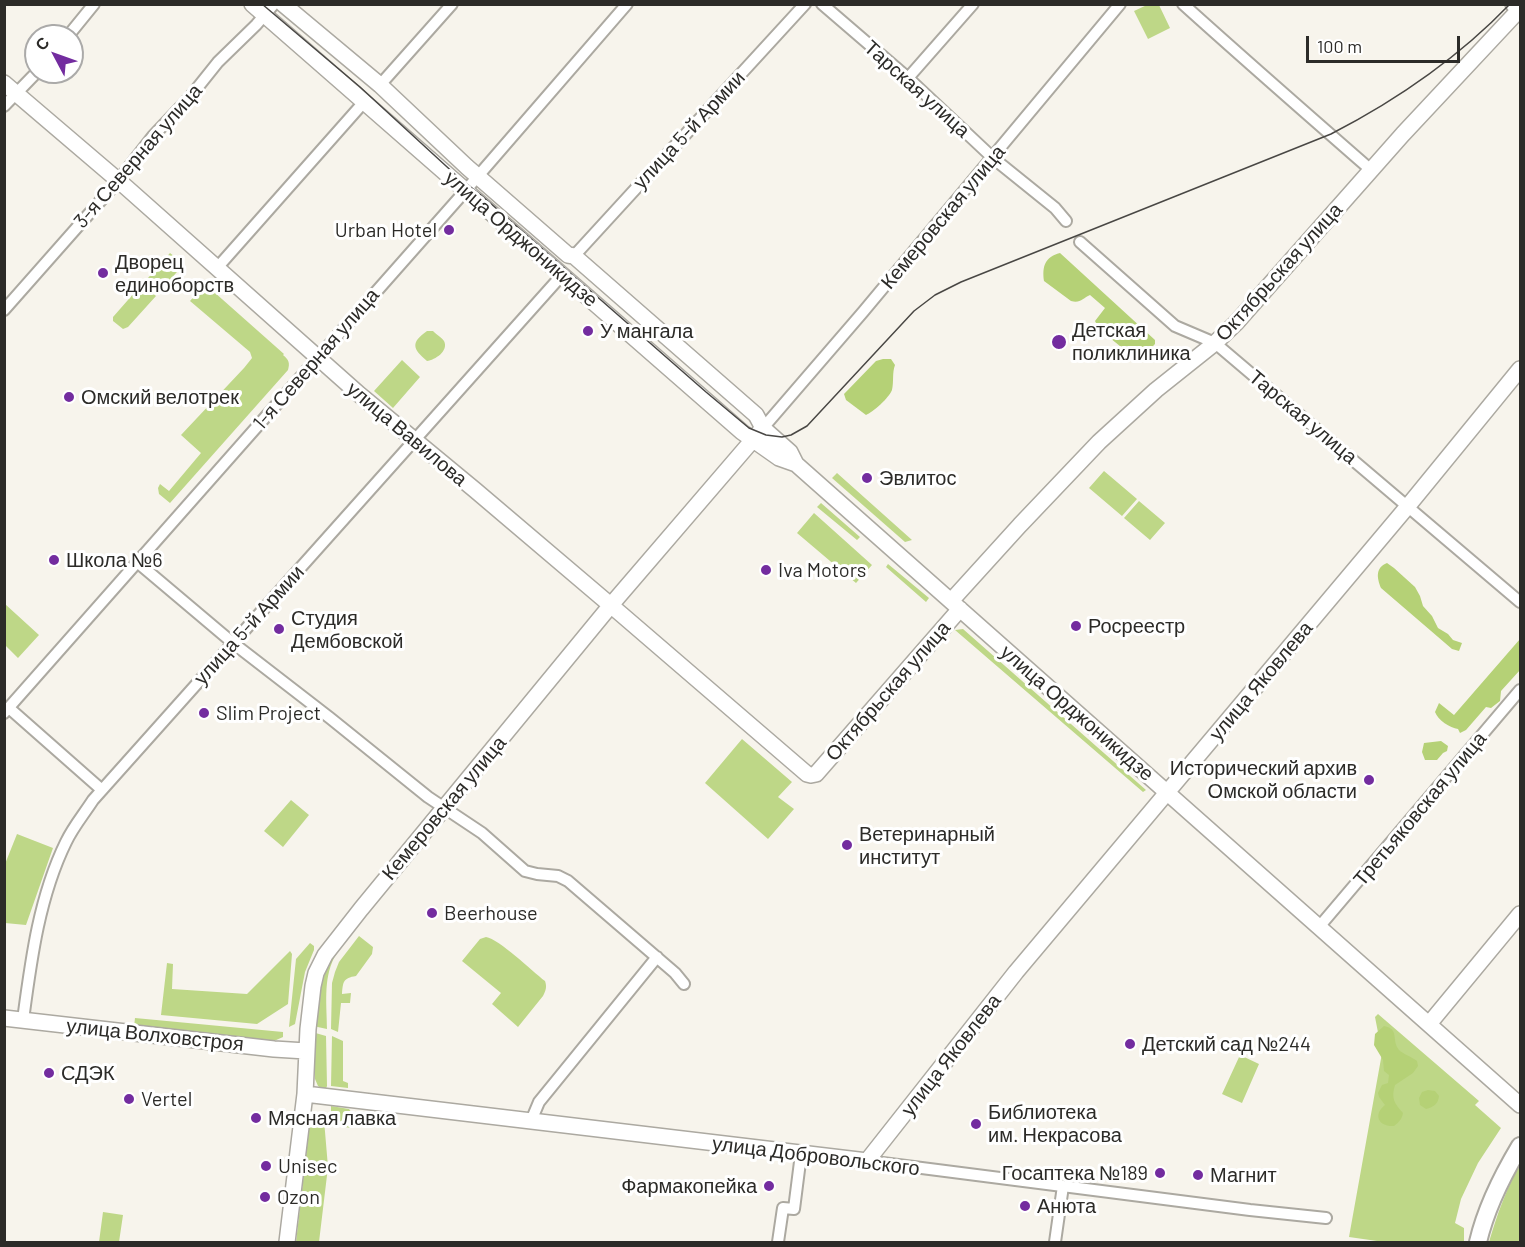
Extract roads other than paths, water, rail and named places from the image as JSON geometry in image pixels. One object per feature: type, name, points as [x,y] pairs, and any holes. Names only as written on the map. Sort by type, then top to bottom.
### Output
[{"type":"main road","points":[[1478,1242],[1498,1186],[1521,1146]]},
{"type":"street","points":[[78,24],[94,4]]},
{"type":"street","name":"улица Орджоникидзе","points":[[252,4],[269,10],[364,102],[742,432],[783,460],[796,464]]},
{"type":"street","name":"улица Орджоникидзе","points":[[283,4],[380,85],[477,176],[568,255],[574,256],[756,415],[763,428],[787,449],[796,464],[1521,1105]]},
{"type":"street","points":[[380,85],[452,4]]},
{"type":"street","name":"1-я Северная улица","points":[[7,711],[627,4]]},
{"type":"street","name":"улица 5-й Армии","points":[[574,256],[805,4]]},
{"type":"street","name":"Тарская улица","points":[[822,4],[908,78],[993,158],[1054,208],[1066,221]]},
{"type":"street","points":[[908,78],[973,4]]},
{"type":"street","name":"Кемеровская улица","points":[[287,1242],[304,1094],[313,986],[316,973],[325,955],[611,605],[863,312],[1120,4]]},
{"type":"street","points":[[1183,4],[1371,170]]},
{"type":"street","name":"Октябрьская улица","points":[[816,774],[1020,525],[1100,442],[1236,323],[1403,134],[1519,9]]},
{"type":"street","name":"3-я Северная улица","points":[[4,310],[118,181],[153,136],[190,97],[218,62],[269,10]]},
{"type":"street","name":"улица Вавилова","points":[[4,83],[413,440],[611,605],[807,774],[816,774]]},
{"type":"street","points":[[4,106],[26,84]]},
{"type":"street","points":[[217,268],[364,102]]},
{"type":"street","name":"Тарская улица","points":[[1080,242],[1175,326],[1215,343],[1521,602]]},
{"type":"street","name":"улица 5-й Армии","points":[[24,1020],[36,933],[56,866],[72,829],[102,790],[562,275]]},
{"type":"street","name":"улица Яковлева","points":[[867,1161],[1016,972],[1521,369]]},
{"type":"street","points":[[137,562],[233,643],[428,797],[482,833],[525,871],[558,876],[568,881],[657,957],[684,984]]},
{"type":"street","name":"Третьяковская улица","points":[[1319,927],[1521,690]]},
{"type":"street","points":[[7,711],[102,790]]},
{"type":"street","points":[[1429,1024],[1521,914]]},
{"type":"street","points":[[531,1121],[539,1102],[657,957]]},
{"type":"street","name":"улица Волховстроя","points":[[4,1018],[306,1051]]},
{"type":"street","name":"улица Добровольского","points":[[304,1094],[1326,1218]]},
{"type":"street","points":[[778,1242],[783,1208],[794,1209],[801,1154]]},
{"type":"street","points":[[1055,1242],[1063,1186]]},
{"type":"tram line","points":[[262,4],[749,428],[766,435],[782,437],[807,426],[914,311],[935,295],[961,282],[1331,134],[1380,107],[1426,76],[1470,42],[1510,4]]},
{"type":"place","name":"Urban Hotel","points":[[449,230]]},
{"type":"place","name":"Дворец единоборств","points":[[103,273]]},
{"type":"place","name":"У мангала","points":[[588,331]]},
{"type":"place","name":"Детская поликлиника","points":[[1059,342]]},
{"type":"place","name":"Омский велотрек","points":[[69,397]]},
{"type":"place","name":"Эвлитос","points":[[867,478]]},
{"type":"place","name":"Школа №6","points":[[54,560]]},
{"type":"place","name":"Iva Motors","points":[[766,570]]},
{"type":"place","name":"Росреестр","points":[[1076,626]]},
{"type":"place","name":"Студия Дембовской","points":[[279,629]]},
{"type":"place","name":"Slim Project","points":[[204,713]]},
{"type":"place","name":"Исторический архив Омской области","points":[[1369,780]]},
{"type":"place","name":"Ветеринарный институт","points":[[847,845]]},
{"type":"place","name":"Beerhouse","points":[[432,913]]},
{"type":"place","name":"Детский сад №244","points":[[1130,1044]]},
{"type":"place","name":"СДЭК","points":[[49,1073]]},
{"type":"place","name":"Vertel","points":[[129,1099]]},
{"type":"place","name":"Мясная лавка","points":[[256,1118]]},
{"type":"place","name":"Библиотека им. Некрасова","points":[[976,1124]]},
{"type":"place","name":"Unisec","points":[[266,1166]]},
{"type":"place","name":"Госаптека №189","points":[[1160,1173]]},
{"type":"place","name":"Магнит","points":[[1198,1175]]},
{"type":"place","name":"Фармакопейка","points":[[769,1186]]},
{"type":"place","name":"Ozon","points":[[265,1197]]},
{"type":"place","name":"Анюта","points":[[1025,1206]]}]
